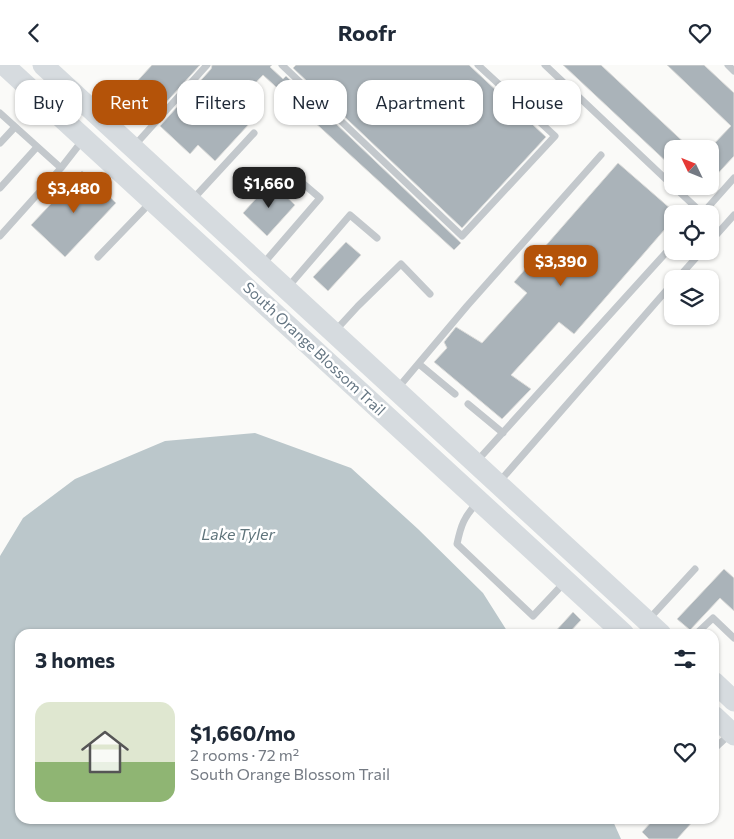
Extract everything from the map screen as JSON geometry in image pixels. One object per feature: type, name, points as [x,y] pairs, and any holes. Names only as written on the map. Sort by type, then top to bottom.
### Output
[{"type":"main road","name":"South Orange Blossom Trail","points":[[4,65],[619,629]]},
{"type":"main road","name":"South Orange Blossom Trail","points":[[43,65],[654,627]]},
{"type":"main road","points":[[421,448],[448,462],[461,466],[475,463]]},
{"type":"main road","points":[[479,501],[490,497],[506,501],[534,517]]},
{"type":"main road","points":[[719,687],[734,701]]},
{"type":"main road","points":[[719,721],[733,734]]},
{"type":"lane","points":[[132,147],[207,65]]},
{"type":"lane","points":[[286,66],[462,236],[555,137],[478,65]]},
{"type":"lane","points":[[545,65],[664,177]]},
{"type":"lane","points":[[728,65],[734,71]]},
{"type":"lane","points":[[0,113],[60,168]]},
{"type":"lane","points":[[0,143],[15,127]]},
{"type":"lane","points":[[191,201],[254,133]]},
{"type":"lane","points":[[0,233],[84,139]]},
{"type":"lane","points":[[0,188],[38,147]]},
{"type":"lane","points":[[396,390],[467,306],[601,155]]},
{"type":"lane","points":[[261,266],[320,198],[293,175]]},
{"type":"lane","points":[[710,205],[734,177]]},
{"type":"lane","points":[[682,195],[693,205]]},
{"type":"lane","points":[[98,257],[152,201]]},
{"type":"lane","points":[[286,289],[350,215],[378,239]]},
{"type":"lane","points":[[719,232],[734,215]]},
{"type":"lane","points":[[475,463],[664,254]]},
{"type":"lane","points":[[685,270],[694,260]]},
{"type":"lane","points":[[333,333],[401,264],[430,294]]},
{"type":"lane","points":[[497,484],[664,293]]},
{"type":"lane","points":[[419,364],[455,394]]},
{"type":"lane","points":[[468,405],[503,433]]},
{"type":"lane","points":[[479,501],[461,525],[457,544],[533,616],[566,581]]},
{"type":"lane","points":[[654,627],[695,569]]},
{"type":"lane","points":[[701,629],[713,618],[734,638]]},
{"type":"lane","points":[[719,745],[733,734]]},
{"type":"water","name":"Lake Tyler","points":[[255,433],[351,468],[418,529],[483,593],[506,629],[15,629],[15,824],[614,824],[621,839],[0,839],[0,556],[23,518],[75,479],[165,441]]},
{"type":"building","points":[[152,65],[200,65],[186,80],[177,80],[177,90],[167,101],[167,80],[138,80]]},
{"type":"building","points":[[212,65],[272,65],[270,67],[283,79],[286,76],[290,80],[274,80],[274,85],[263,75],[258,80],[201,80],[211,69]]},
{"type":"building","points":[[296,65],[469,65],[493,87],[493,125],[533,125],[546,137],[462,228],[347,119],[347,80],[306,80],[293,68]]},
{"type":"building","points":[[563,65],[601,65],[681,140],[664,140],[664,160]]},
{"type":"building","points":[[667,65],[704,65],[734,93],[734,156],[719,172],[718,140],[731,126]]},
{"type":"building","points":[[177,107],[177,125],[248,125],[215,161],[198,145],[190,154],[160,126],[167,125],[167,118]]},
{"type":"building","points":[[318,125],[337,125],[461,243],[454,250]]},
{"type":"building","points":[[618,163],[666,205],[664,205],[664,230],[574,334],[559,322],[511,375],[531,389],[502,419],[434,362],[447,348],[444,342],[456,327],[482,343],[527,293],[514,282]]},
{"type":"building","points":[[82,171],[116,203],[65,257],[31,225]]},
{"type":"building","points":[[271,182],[295,205],[267,236],[243,213]]},
{"type":"building","points":[[346,242],[361,255],[328,291],[313,277]]},
{"type":"building","points":[[724,569],[734,578],[734,611],[720,598],[691,629],[677,619]]},
{"type":"building","points":[[573,612],[581,620],[573,629],[558,629]]},
{"type":"building","points":[[649,824],[690,824],[677,839],[649,839],[642,832]]}]
